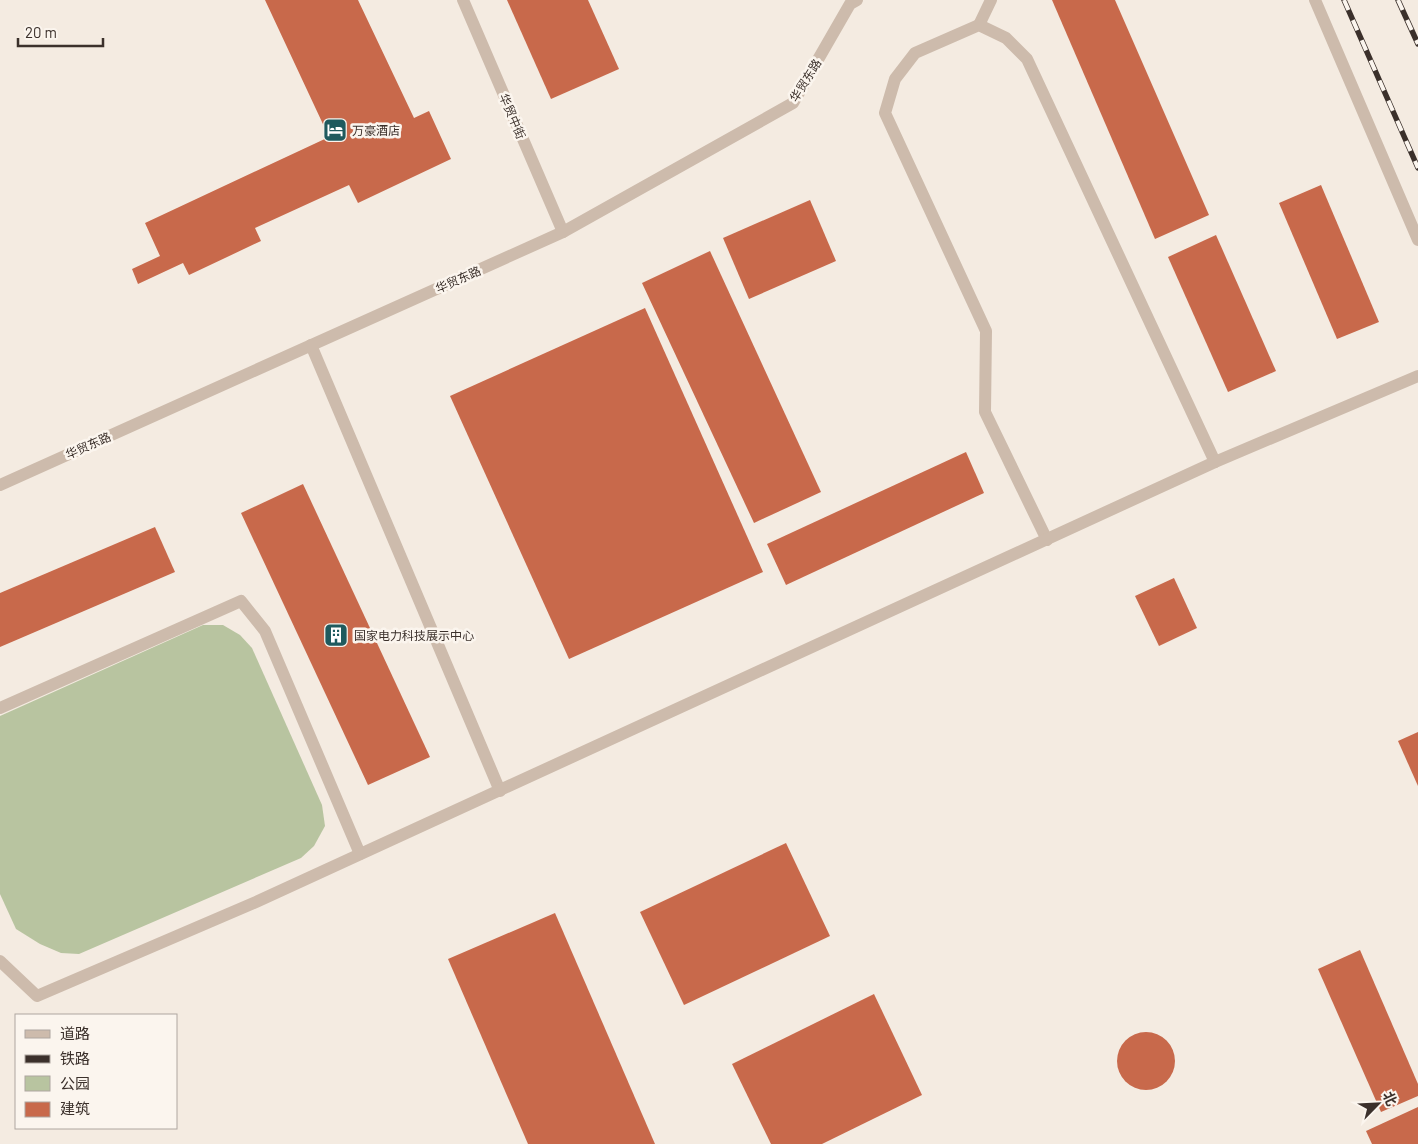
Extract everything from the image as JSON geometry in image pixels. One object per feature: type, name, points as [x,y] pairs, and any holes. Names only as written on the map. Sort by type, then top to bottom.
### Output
[{"type":"street","name":"华贸中街","points":[[463,0],[563,232]]},
{"type":"street","name":"华贸东路","points":[[0,485],[563,232],[793,103],[850,4],[858,0]]},
{"type":"street","points":[[991,0],[979,25],[915,53],[895,79],[886,113],[986,331],[985,412],[1047,540]]},
{"type":"street","points":[[1315,0],[1418,240]]},
{"type":"street","points":[[979,25],[1006,38],[1027,59],[1215,462]]},
{"type":"street","points":[[311,345],[500,791]]},
{"type":"street","points":[[0,962],[37,996],[256,902],[1215,462],[1418,376]]},
{"type":"street","points":[[0,708],[241,601],[265,631],[360,854]]},
{"type":"green space","points":[[203,625],[223,625],[240,635],[252,648],[322,805],[325,826],[314,846],[301,858],[79,954],[61,953],[40,944],[16,929],[0,894],[0,716]]},
{"type":"building","points":[[265,0],[358,0],[414,118],[429,111],[451,159],[358,203],[349,185],[255,228],[261,241],[189,275],[183,263],[138,284],[132,269],[160,256],[145,223],[329,137]]},
{"type":"building","points":[[507,0],[588,0],[619,69],[551,99]]},
{"type":"building","points":[[1052,0],[1115,0],[1209,215],[1155,239]]},
{"type":"building","points":[[1321,185],[1379,322],[1337,339],[1279,203]]},
{"type":"building","points":[[810,200],[836,261],[749,299],[723,238]]},
{"type":"building","points":[[1216,235],[1276,371],[1228,392],[1168,257]]},
{"type":"building","points":[[710,251],[821,492],[754,523],[642,283]]},
{"type":"building","points":[[645,308],[763,572],[569,659],[450,396]]},
{"type":"building","points":[[966,452],[984,493],[786,585],[767,544]]},
{"type":"building","name":"国家电力科技展示中心","points":[[303,484],[430,757],[368,785],[241,513]]},
{"type":"building","points":[[155,527],[175,572],[0,647],[0,593]]},
{"type":"building","points":[[1174,578],[1197,628],[1159,646],[1135,596]]},
{"type":"building","points":[[1418,732],[1418,786],[1398,741]]},
{"type":"building","points":[[786,843],[830,936],[684,1005],[640,912]]},
{"type":"building","points":[[555,913],[655,1144],[528,1144],[448,959]]},
{"type":"building","points":[[1360,950],[1418,1084],[1418,1096],[1381,1112],[1318,969]]},
{"type":"building","points":[[874,994],[922,1095],[822,1144],[771,1144],[732,1064]]},
{"type":"building","points":[[1146,1032],[1162,1037],[1170,1045],[1175,1061],[1170,1077],[1162,1085],[1146,1090],[1130,1085],[1122,1077],[1117,1061],[1122,1045],[1130,1037]]},
{"type":"building","points":[[1418,1107],[1418,1144],[1372,1144],[1366,1131]]},
{"type":"railway","points":[[1344,0],[1418,168]]},
{"type":"railway","points":[[1398,0],[1418,44]]},
{"type":"place","name":"万豪酒店","points":[[335,130]]},
{"type":"place","name":"国家电力科技展示中心","points":[[336,635]]}]
